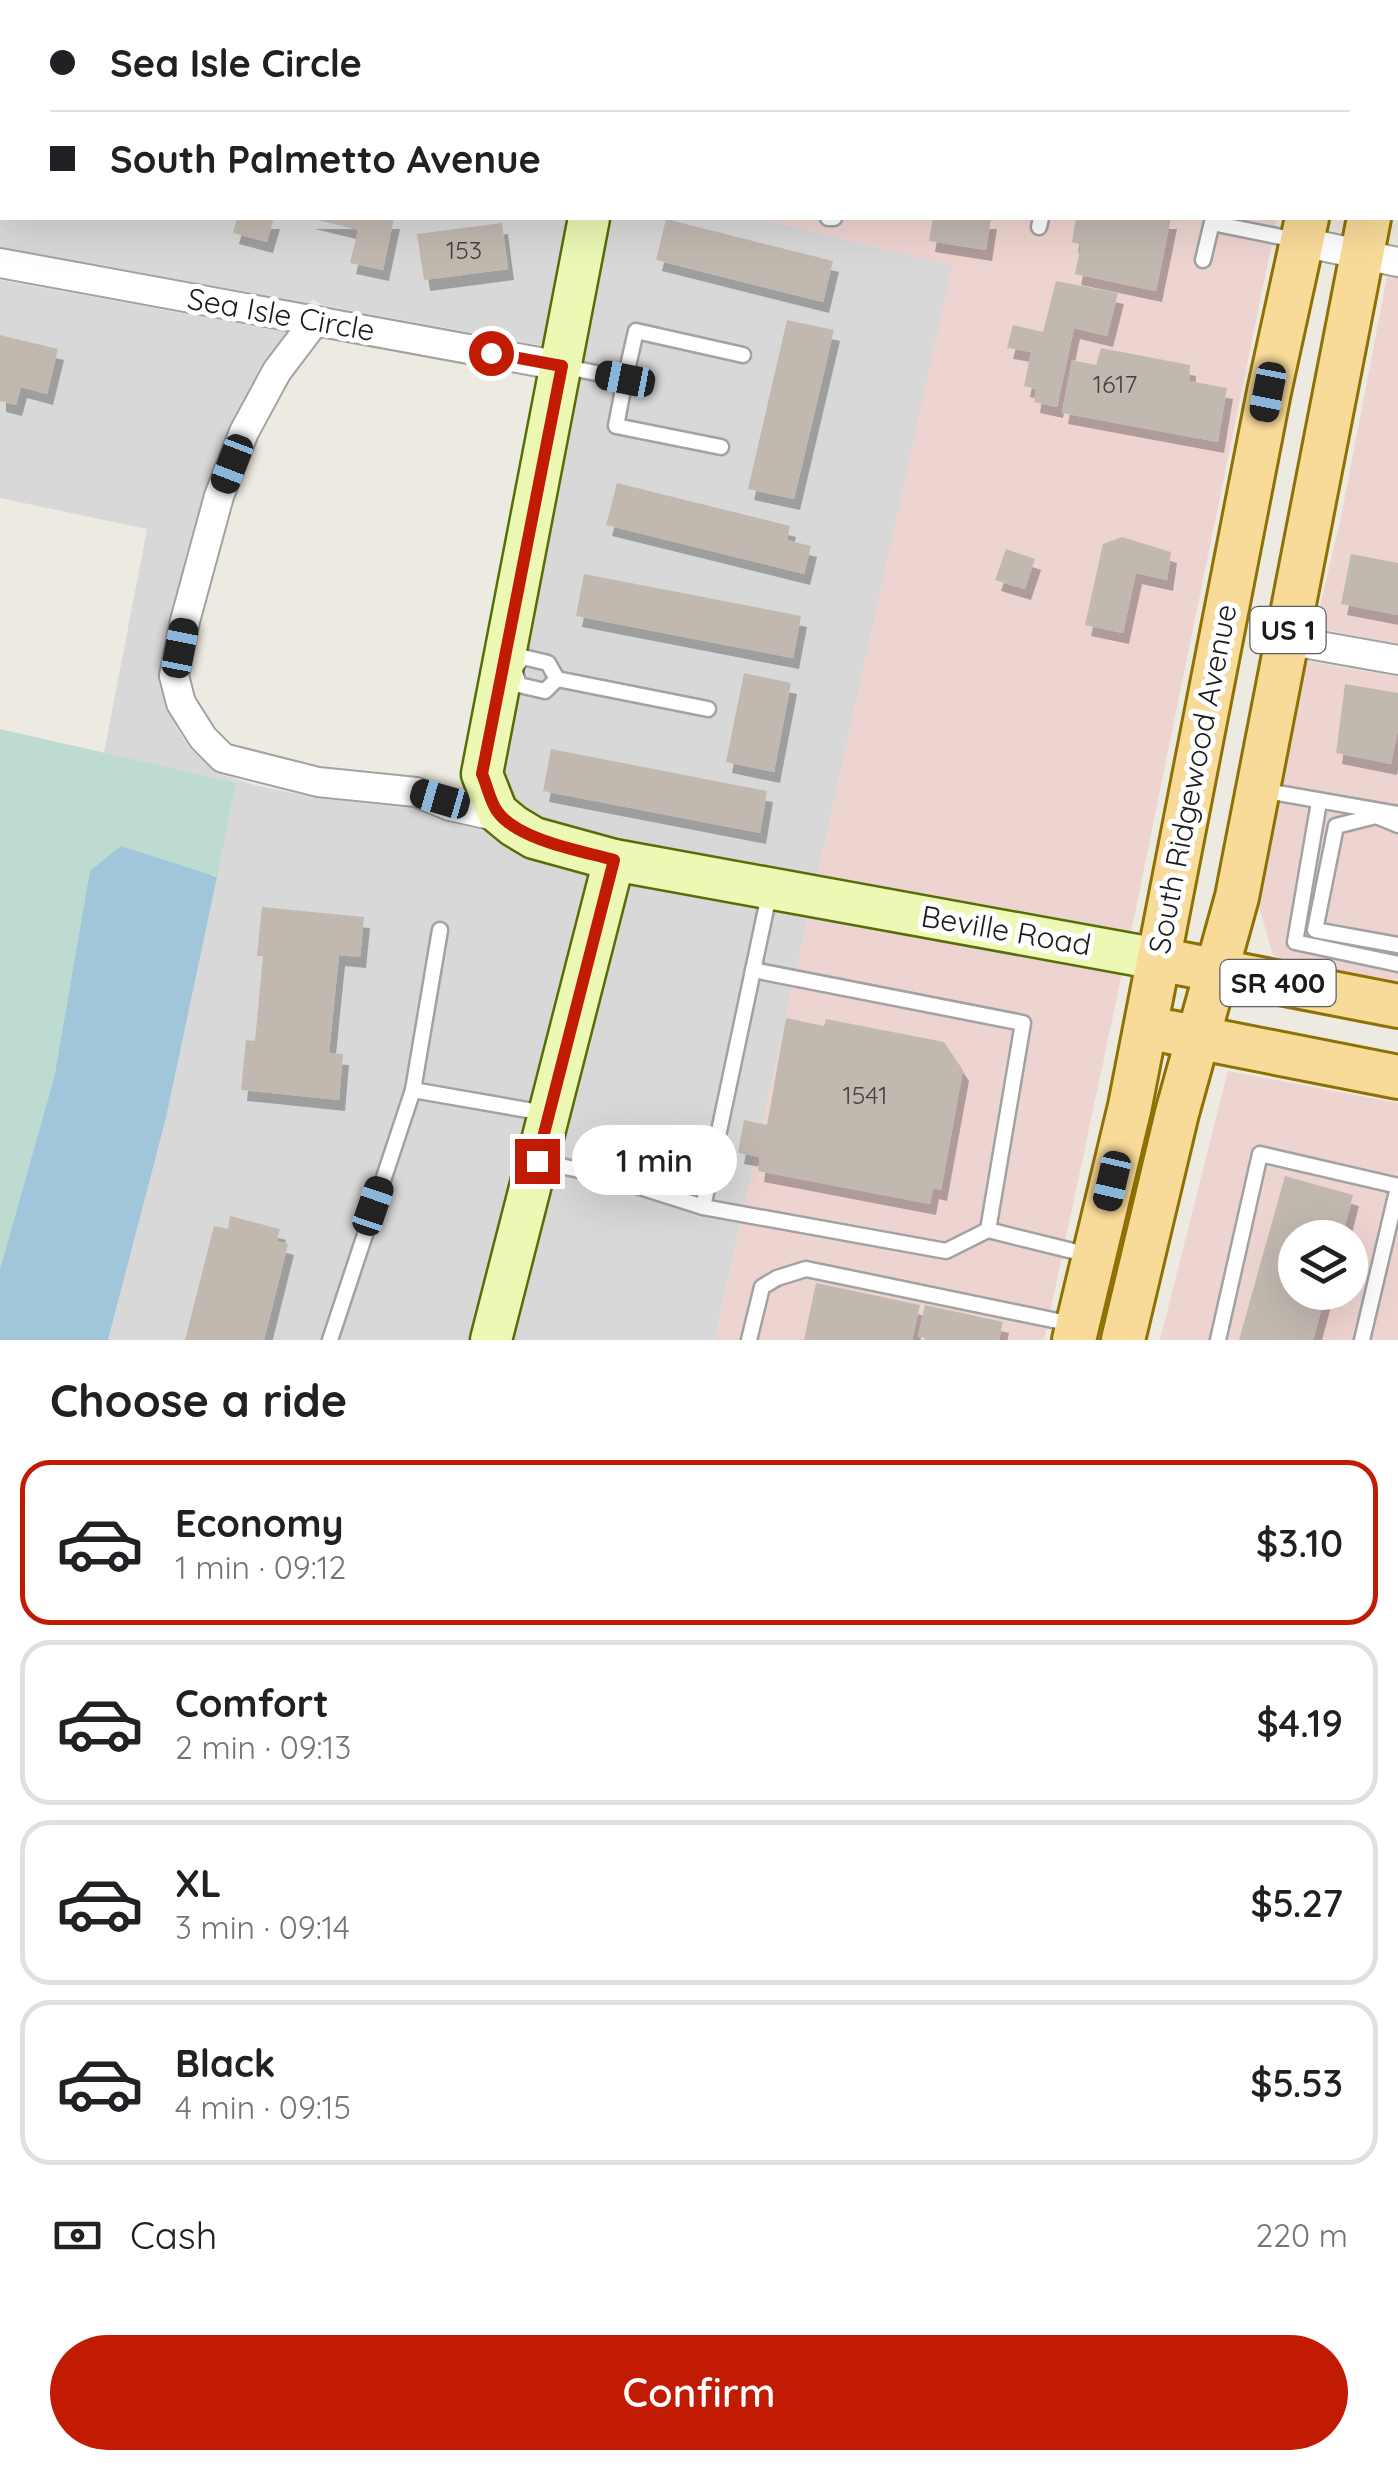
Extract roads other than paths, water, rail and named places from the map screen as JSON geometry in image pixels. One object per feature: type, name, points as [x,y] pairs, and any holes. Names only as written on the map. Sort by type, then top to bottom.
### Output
[{"type":"main road","name":"South Ridgewood Avenue","points":[[1076,1332],[1130,1106],[1268,392],[1304,230]]},
{"type":"main road","name":"South Ridgewood Avenue","points":[[1123,1340],[1197,1040],[1237,897],[1286,640],[1376,245]]},
{"type":"main road","name":"Beville Road","points":[[1158,959],[1398,1006]]},
{"type":"main road","name":"SR 400","points":[[1145,1026],[1197,1040],[1398,1078]]},
{"type":"street","points":[[504,818],[497,812],[482,774],[508,668],[589,220]]},
{"type":"street","points":[[1304,230],[1376,245]]},
{"type":"street","name":"Sea Isle Circle","points":[[0,263],[562,366]]},
{"type":"street","points":[[315,321],[277,372],[244,432],[219,496],[174,676],[181,703],[203,738],[223,758],[318,782],[416,792],[450,806],[504,818]]},
{"type":"street","points":[[1286,640],[1398,660]]},
{"type":"street","name":"Beville Road","points":[[504,818],[534,838],[614,860],[1158,959]]},
{"type":"street","points":[[491,1340],[614,860]]},
{"type":"lane","points":[[1203,260],[1213,220],[1304,230]]},
{"type":"lane","points":[[722,447],[616,426],[625,379],[636,332],[743,355]]},
{"type":"lane","points":[[562,366],[625,379]]},
{"type":"lane","points":[[557,679],[545,690],[519,685],[508,668],[523,658],[536,660],[548,663],[557,679],[708,709]]},
{"type":"lane","points":[[1257,790],[1398,814]]},
{"type":"lane","points":[[1319,802],[1295,942],[1398,964]]},
{"type":"lane","points":[[1398,825],[1376,816],[1336,826],[1315,930],[1398,945]]},
{"type":"lane","points":[[703,1207],[770,888]]},
{"type":"lane","points":[[330,1340],[413,1090],[440,930]]},
{"type":"lane","points":[[753,970],[1023,1022],[988,1230]]},
{"type":"lane","points":[[413,1090],[549,1114]]},
{"type":"lane","points":[[1218,1340],[1260,1154],[1398,1186],[1362,1340]]},
{"type":"lane","points":[[537,1161],[602,1175],[703,1207],[946,1251],[988,1230],[1094,1256]]},
{"type":"lane","points":[[749,1340],[762,1288],[776,1278],[806,1269],[1076,1332]]}]
